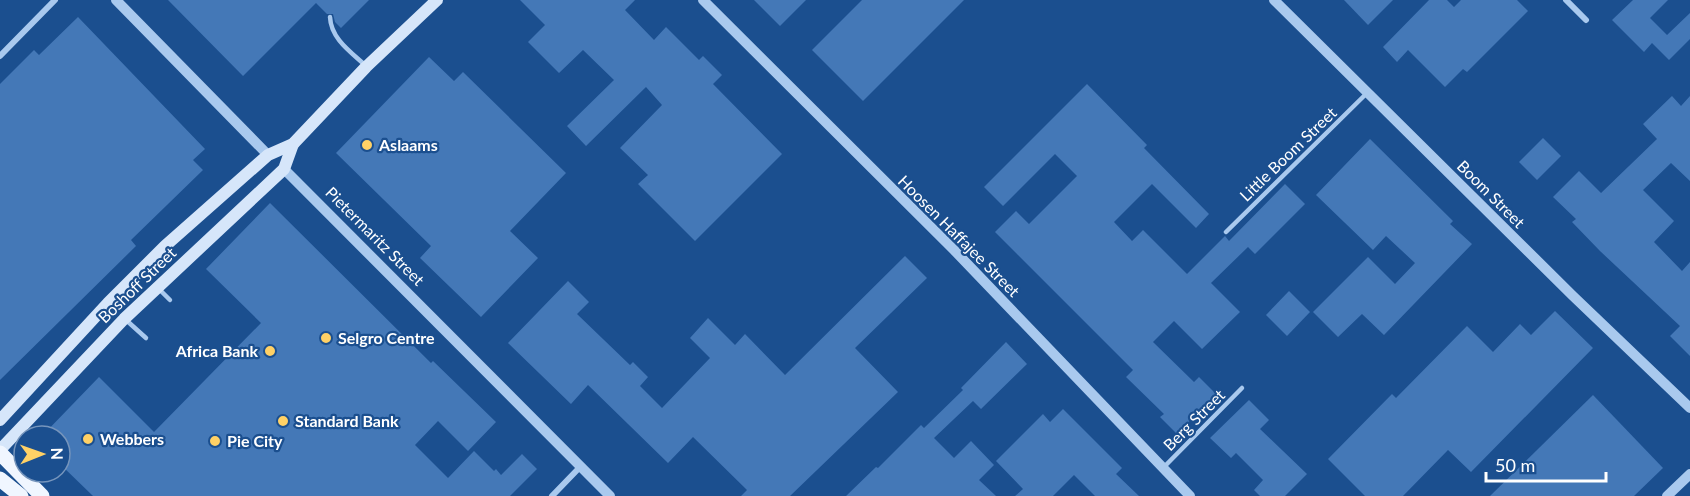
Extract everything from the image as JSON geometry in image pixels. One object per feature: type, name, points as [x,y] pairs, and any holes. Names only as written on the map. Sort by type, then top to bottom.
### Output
[{"type":"main road","name":"Boshoff Street","points":[[0,420],[108,303],[157,254],[268,155],[293,144],[366,67],[437,0]]},
{"type":"main road","name":"Boshoff Street","points":[[0,452],[124,319],[284,169],[293,144]]},
{"type":"main road","name":"Pietermaritz Street","points":[[268,155],[284,169]]},
{"type":"main road","points":[[0,452],[42,496]]},
{"type":"main road","points":[[0,479],[21,496]]},
{"type":"street","points":[[0,56],[56,0]]},
{"type":"street","name":"Pietermaritz Street","points":[[116,0],[268,155]]},
{"type":"street","name":"Hoosen Haffajee Street","points":[[703,0],[954,250],[1190,496]]},
{"type":"street","name":"Boom Street","points":[[1274,0],[1573,296],[1690,408]]},
{"type":"street","points":[[1566,0],[1586,20]]},
{"type":"street","name":"Pietermaritz Street","points":[[284,169],[610,496]]},
{"type":"street","points":[[552,496],[581,466]]},
{"type":"street","points":[[1667,496],[1690,474]]},
{"type":"lane","points":[[330,17],[331,27],[337,38],[366,67]]},
{"type":"lane","name":"Little Boom Street","points":[[1226,232],[1367,93]]},
{"type":"lane","points":[[157,288],[170,300]]},
{"type":"lane","points":[[124,319],[146,338]]},
{"type":"lane","name":"Berg Street","points":[[1163,468],[1242,388]]},
{"type":"building","points":[[168,0],[369,0],[341,28],[335,22],[333,14],[327,14],[316,3],[243,76]]},
{"type":"building","points":[[520,0],[635,0],[625,10],[654,40],[666,27],[699,60],[703,56],[722,75],[713,84],[782,154],[695,241],[638,184],[648,175],[620,148],[662,105],[646,87],[586,146],[567,126],[614,80],[583,50],[559,73],[528,42],[545,25]]},
{"type":"building","points":[[754,0],[806,0],[780,26]]},
{"type":"building","points":[[862,0],[964,0],[863,101],[812,50]]},
{"type":"building","points":[[1344,0],[1393,0],[1368,25]]},
{"type":"building","points":[[1429,0],[1447,0],[1454,7],[1461,0],[1517,0],[1528,11],[1467,72],[1463,69],[1445,87],[1408,50],[1397,62],[1383,47]]},
{"type":"building","points":[[1633,0],[1668,0],[1650,18],[1667,35],[1690,13],[1690,39],[1669,60],[1652,43],[1644,52],[1612,20]]},
{"type":"building","points":[[78,17],[205,149],[193,160],[203,170],[131,240],[136,246],[0,380],[0,84],[34,50],[39,55]]},
{"type":"building","points":[[429,57],[454,81],[463,72],[566,173],[510,231],[538,258],[481,317],[420,258],[431,246],[336,153]]},
{"type":"building","points":[[1087,84],[1147,145],[1144,148],[1209,214],[1196,228],[1152,184],[1114,222],[1132,241],[1143,230],[1187,274],[1225,236],[1229,241],[1285,184],[1305,204],[1255,254],[1248,247],[1211,283],[1240,312],[1202,349],[1174,321],[1153,342],[1194,382],[1199,377],[1216,394],[1177,434],[1160,417],[1164,414],[1126,377],[1133,370],[995,232],[1016,211],[1029,224],[1077,176],[1055,154],[1003,206],[984,187]]},
{"type":"building","points":[[1672,96],[1681,106],[1690,96],[1690,181],[1671,163],[1643,190],[1674,221],[1654,242],[1682,271],[1690,262],[1690,356],[1670,336],[1680,326],[1600,251],[1572,222],[1576,219],[1553,197],[1579,171],[1601,193],[1657,139],[1643,124]]},
{"type":"building","points":[[1543,138],[1561,156],[1537,180],[1519,162]]},
{"type":"building","points":[[1370,139],[1453,221],[1450,224],[1472,244],[1384,335],[1362,314],[1338,337],[1313,312],[1368,257],[1395,284],[1415,263],[1386,236],[1373,250],[1316,195]]},
{"type":"building","name":"Selgro Centre","points":[[270,203],[431,363],[433,361],[496,422],[468,451],[438,421],[415,445],[448,478],[474,451],[501,475],[522,454],[537,469],[510,496],[93,496],[72,476],[72,424],[54,424],[99,377],[154,432],[261,323],[206,269]]},
{"type":"building","points":[[905,256],[927,278],[855,348],[898,392],[790,496],[741,496],[747,490],[693,437],[668,463],[588,385],[571,404],[508,343],[568,281],[589,302],[577,314],[630,365],[633,362],[648,377],[640,386],[662,408],[710,358],[690,338],[708,318],[735,345],[745,334],[785,375]]},
{"type":"building","points":[[1289,291],[1310,312],[1287,336],[1266,315]]},
{"type":"building","points":[[1555,311],[1593,348],[1471,472],[1448,450],[1403,496],[1365,496],[1328,459],[1392,394],[1396,398],[1467,326],[1493,352],[1520,324],[1531,335]]},
{"type":"building","points":[[1006,342],[1027,364],[981,409],[973,401],[934,438],[954,458],[971,441],[994,465],[979,480],[996,496],[846,496],[921,425],[924,428],[963,390],[961,388]]},
{"type":"building","points":[[1593,395],[1663,468],[1634,496],[1490,496]]},
{"type":"building","points":[[1249,400],[1269,420],[1260,429],[1307,474],[1285,496],[1260,496],[1254,490],[1263,480],[1236,453],[1231,458],[1210,438]]},
{"type":"building","points":[[1063,409],[1122,468],[1116,474],[1139,496],[1095,496],[1074,475],[1053,496],[1015,496],[1023,489],[996,461],[1043,414],[1050,422]]},
{"type":"place","name":"Aslaams","points":[[367,145]]},
{"type":"place","name":"Selgro Centre","points":[[326,338]]},
{"type":"place","name":"Africa Bank","points":[[270,351]]},
{"type":"place","name":"Standard Bank","points":[[283,421]]},
{"type":"place","name":"Webbers","points":[[88,439]]},
{"type":"place","name":"Pie City","points":[[215,441]]}]
